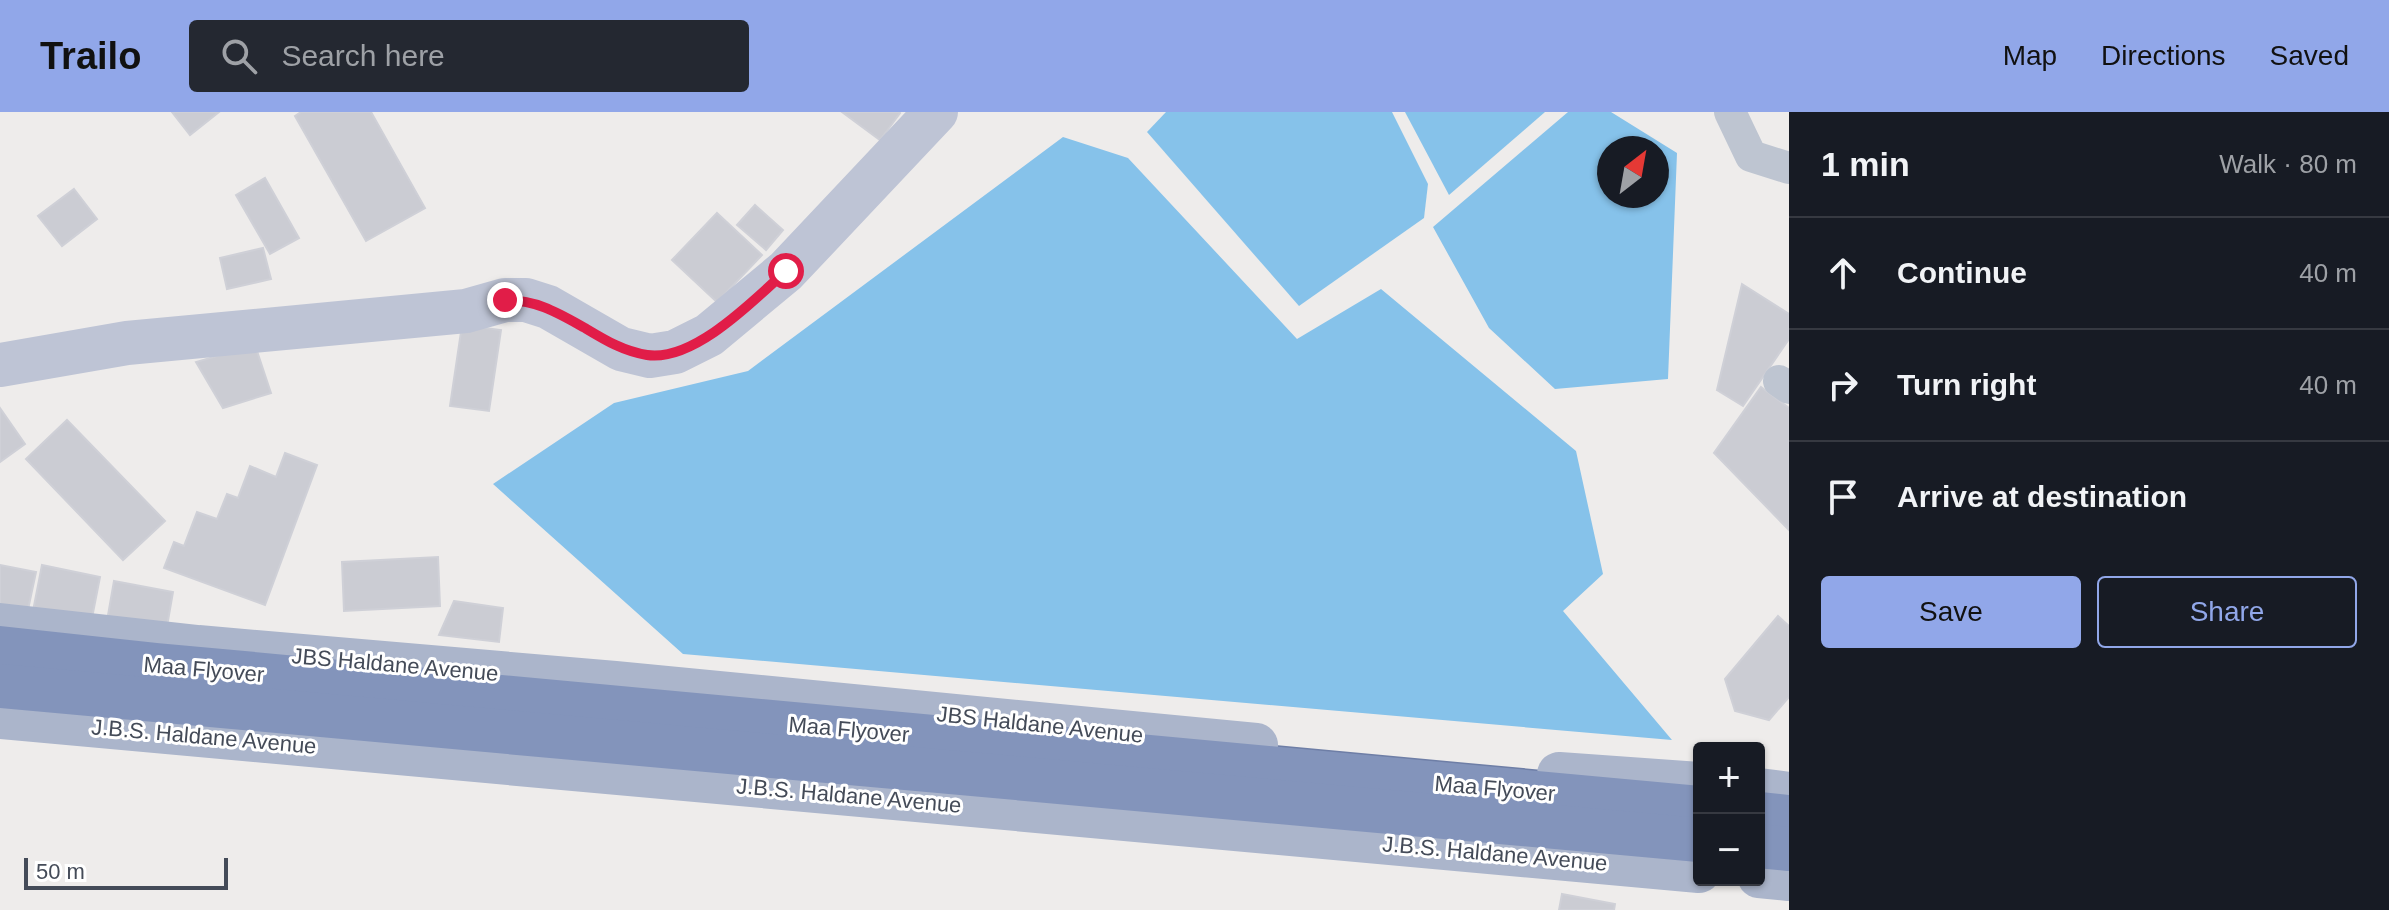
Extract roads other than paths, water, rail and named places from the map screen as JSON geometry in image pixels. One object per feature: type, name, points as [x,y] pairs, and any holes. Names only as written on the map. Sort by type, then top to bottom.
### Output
[{"type":"highway","name":"Maa Flyover","points":[[0,648],[1693,807]]},
{"type":"highway","name":"Maa Flyover","points":[[0,686],[1693,839]]},
{"type":"highway","points":[[1765,815],[1789,817]]},
{"type":"highway","points":[[1765,847],[1789,849]]},
{"type":"main road","name":"JBS Haldane Avenue","points":[[0,625],[198,647],[631,685],[1547,773],[1693,784]]},
{"type":"main road","name":"J.B.S. Haldane Avenue","points":[[0,717],[1693,870]]},
{"type":"main road","points":[[1765,791],[1789,794]]},
{"type":"main road","points":[[1765,877],[1789,879]]},
{"type":"street","points":[[0,365],[127,343],[466,311],[516,300],[548,307],[621,349],[650,356],[675,352],[709,335],[786,271],[936,112]]},
{"type":"street","points":[[1730,112],[1751,156],[1789,168]]},
{"type":"water","points":[[1166,112],[1392,112],[1428,184],[1424,218],[1299,306],[1147,132]]},
{"type":"water","points":[[1405,112],[1545,112],[1449,195]]},
{"type":"water","points":[[1568,112],[1611,112],[1650,136],[1597,136],[1597,208],[1669,208],[1669,148],[1677,153],[1668,379],[1555,389],[1489,328],[1433,227]]},
{"type":"water","points":[[1063,137],[1128,158],[1297,339],[1381,289],[1576,451],[1603,574],[1563,611],[1672,740],[683,654],[493,484],[614,403],[748,371]]}]
